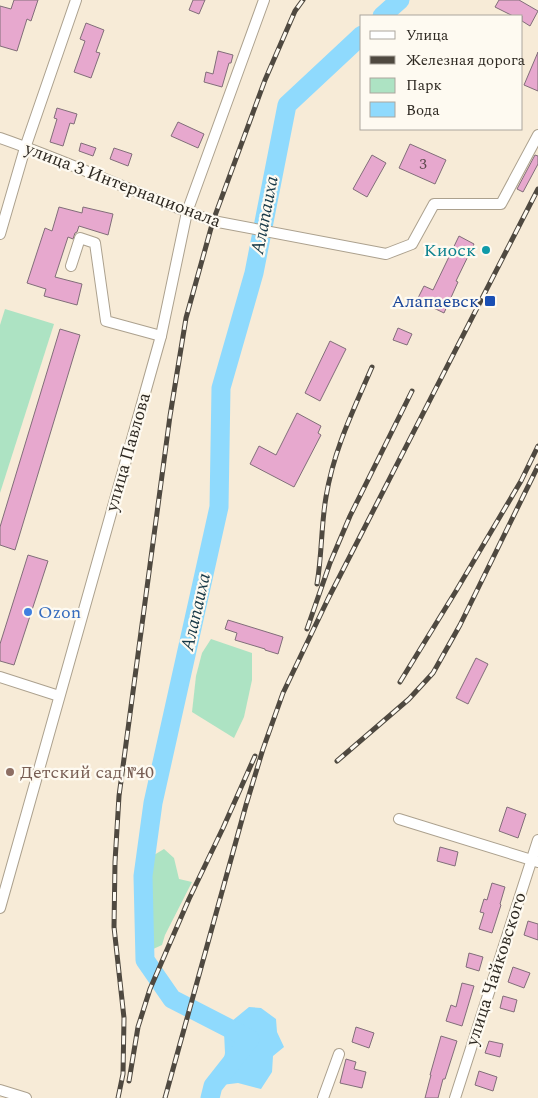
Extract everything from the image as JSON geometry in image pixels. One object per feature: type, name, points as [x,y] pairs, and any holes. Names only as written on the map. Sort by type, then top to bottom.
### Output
[{"type":"street","points":[[0,234],[25,148],[76,0]]},
{"type":"street","name":"улица Павлова","points":[[0,908],[161,336],[187,212],[263,0]]},
{"type":"street","name":"улица 3 Интернационала","points":[[0,138],[213,221],[386,254],[412,244],[434,204],[501,204],[538,134]]},
{"type":"street","points":[[71,266],[80,238],[95,243],[106,321],[161,336]]},
{"type":"street","points":[[0,677],[59,696]]},
{"type":"street","points":[[399,819],[534,861]]},
{"type":"street","name":"улица Чайковского","points":[[455,1098],[534,861],[538,840]]},
{"type":"street","points":[[323,1098],[339,1054]]},
{"type":"street","points":[[0,1090],[26,1098]]},
{"type":"green space","points":[[5,309],[54,324],[0,493],[0,325]]},
{"type":"green space","points":[[211,639],[252,653],[252,680],[244,717],[234,738],[192,712],[196,676],[202,653]]},
{"type":"green space","points":[[164,849],[174,858],[179,879],[192,882],[165,935],[162,945],[151,950],[151,924],[148,902],[154,855]]},
{"type":"water","points":[[249,1007],[261,1008],[276,1019],[277,1032],[284,1047],[273,1056],[272,1072],[261,1089],[238,1083],[213,1086],[220,1079],[225,1053],[224,1032],[232,1021]]},
{"type":"building","points":[[14,0],[38,0],[31,21],[27,19],[17,51],[0,46],[0,6],[11,9]]},
{"type":"building","points":[[193,0],[205,0],[199,14],[189,10]]},
{"type":"building","points":[[499,0],[519,0],[538,11],[530,26],[523,22],[523,15],[511,15],[495,7]]},
{"type":"building","points":[[86,23],[104,30],[96,52],[100,53],[91,78],[74,72],[85,41],[80,39]]},
{"type":"building","points":[[218,51],[233,55],[222,87],[204,82],[206,72],[213,74]]},
{"type":"building","points":[[538,52],[538,91],[524,85]]},
{"type":"building","points":[[57,108],[77,114],[74,124],[70,123],[63,146],[50,142],[57,119],[54,118]]},
{"type":"building","points":[[178,122],[204,134],[198,148],[171,136]]},
{"type":"building","points":[[81,143],[96,148],[93,156],[79,151]]},
{"type":"building","points":[[410,144],[446,160],[435,184],[399,168]]},
{"type":"building","points":[[114,148],[132,154],[128,166],[110,159]]},
{"type":"building","points":[[372,155],[386,163],[367,197],[353,189]]},
{"type":"building","points":[[535,155],[538,156],[538,164],[523,192],[517,189]]},
{"type":"building","points":[[59,207],[82,213],[83,207],[113,214],[108,235],[79,226],[73,239],[68,237],[55,277],[82,284],[77,305],[44,296],[46,289],[27,283],[45,228],[52,231]]},
{"type":"building","name":"Алапаевск","points":[[459,236],[474,244],[456,281],[458,282],[444,313],[417,300],[424,286],[433,290]]},
{"type":"building","points":[[398,328],[412,334],[407,345],[393,340]]},
{"type":"building","points":[[60,329],[80,335],[15,550],[0,545],[0,527]]},
{"type":"building","points":[[330,341],[346,349],[320,401],[305,393]]},
{"type":"building","points":[[297,413],[321,426],[318,433],[321,435],[294,487],[250,464],[259,446],[276,455]]},
{"type":"building","points":[[28,555],[48,561],[14,665],[0,661],[0,644]]},
{"type":"building","points":[[228,620],[283,637],[278,654],[235,640],[237,633],[225,629]]},
{"type":"building","points":[[476,658],[488,664],[468,704],[456,698]]},
{"type":"building","points":[[507,807],[526,814],[518,838],[499,831]]},
{"type":"building","points":[[440,847],[458,852],[455,866],[437,861]]},
{"type":"building","points":[[492,883],[505,887],[492,933],[479,929],[484,913],[480,912],[484,899],[487,900]]},
{"type":"building","points":[[528,921],[538,924],[538,940],[524,935]]},
{"type":"building","points":[[469,953],[483,957],[479,971],[466,967]]},
{"type":"building","points":[[513,967],[530,973],[524,988],[508,982]]},
{"type":"building","points":[[462,983],[474,986],[462,1026],[446,1021],[451,1005],[456,1007]]},
{"type":"building","points":[[503,996],[517,1000],[514,1012],[500,1008]]},
{"type":"building","points":[[356,1027],[374,1033],[369,1048],[352,1042]]},
{"type":"building","points":[[441,1036],[457,1041],[438,1098],[425,1098],[430,1075]]},
{"type":"building","points":[[489,1041],[503,1044],[500,1057],[485,1053]]},
{"type":"building","points":[[346,1059],[356,1062],[354,1069],[366,1072],[362,1088],[340,1083]]},
{"type":"building","points":[[479,1071],[497,1077],[493,1091],[475,1085]]},
{"type":"waterway","name":"Алапаиха","points":[[383,15],[400,0]]},
{"type":"waterway","name":"Алапаиха","points":[[210,1098],[213,1086],[250,1039],[172,999],[145,960],[143,876],[153,803],[219,507],[221,388],[254,273],[287,105],[360,37]]},
{"type":"railway","points":[[118,1098],[123,1074],[124,1018],[114,927],[119,796],[170,416],[186,318],[213,221],[265,80],[295,11],[303,0]]},
{"type":"railway","points":[[165,1098],[246,805],[283,693],[328,599],[538,189]]},
{"type":"railway","points":[[317,584],[324,508],[329,479],[345,430],[372,367]]},
{"type":"railway","points":[[307,629],[330,563],[350,516],[412,391]]},
{"type":"railway","points":[[400,682],[521,481],[538,446]]},
{"type":"railway","points":[[337,761],[409,699],[433,673],[460,625],[538,466]]},
{"type":"railway","points":[[129,1081],[138,1027],[150,989],[255,756]]},
{"type":"place","name":"Киоск","points":[[486,250]]},
{"type":"place","name":"Алапаевск","points":[[490,301]]},
{"type":"place","name":"Ozon","points":[[28,612]]},
{"type":"place","name":"Детский сад №40","points":[[10,772]]}]
